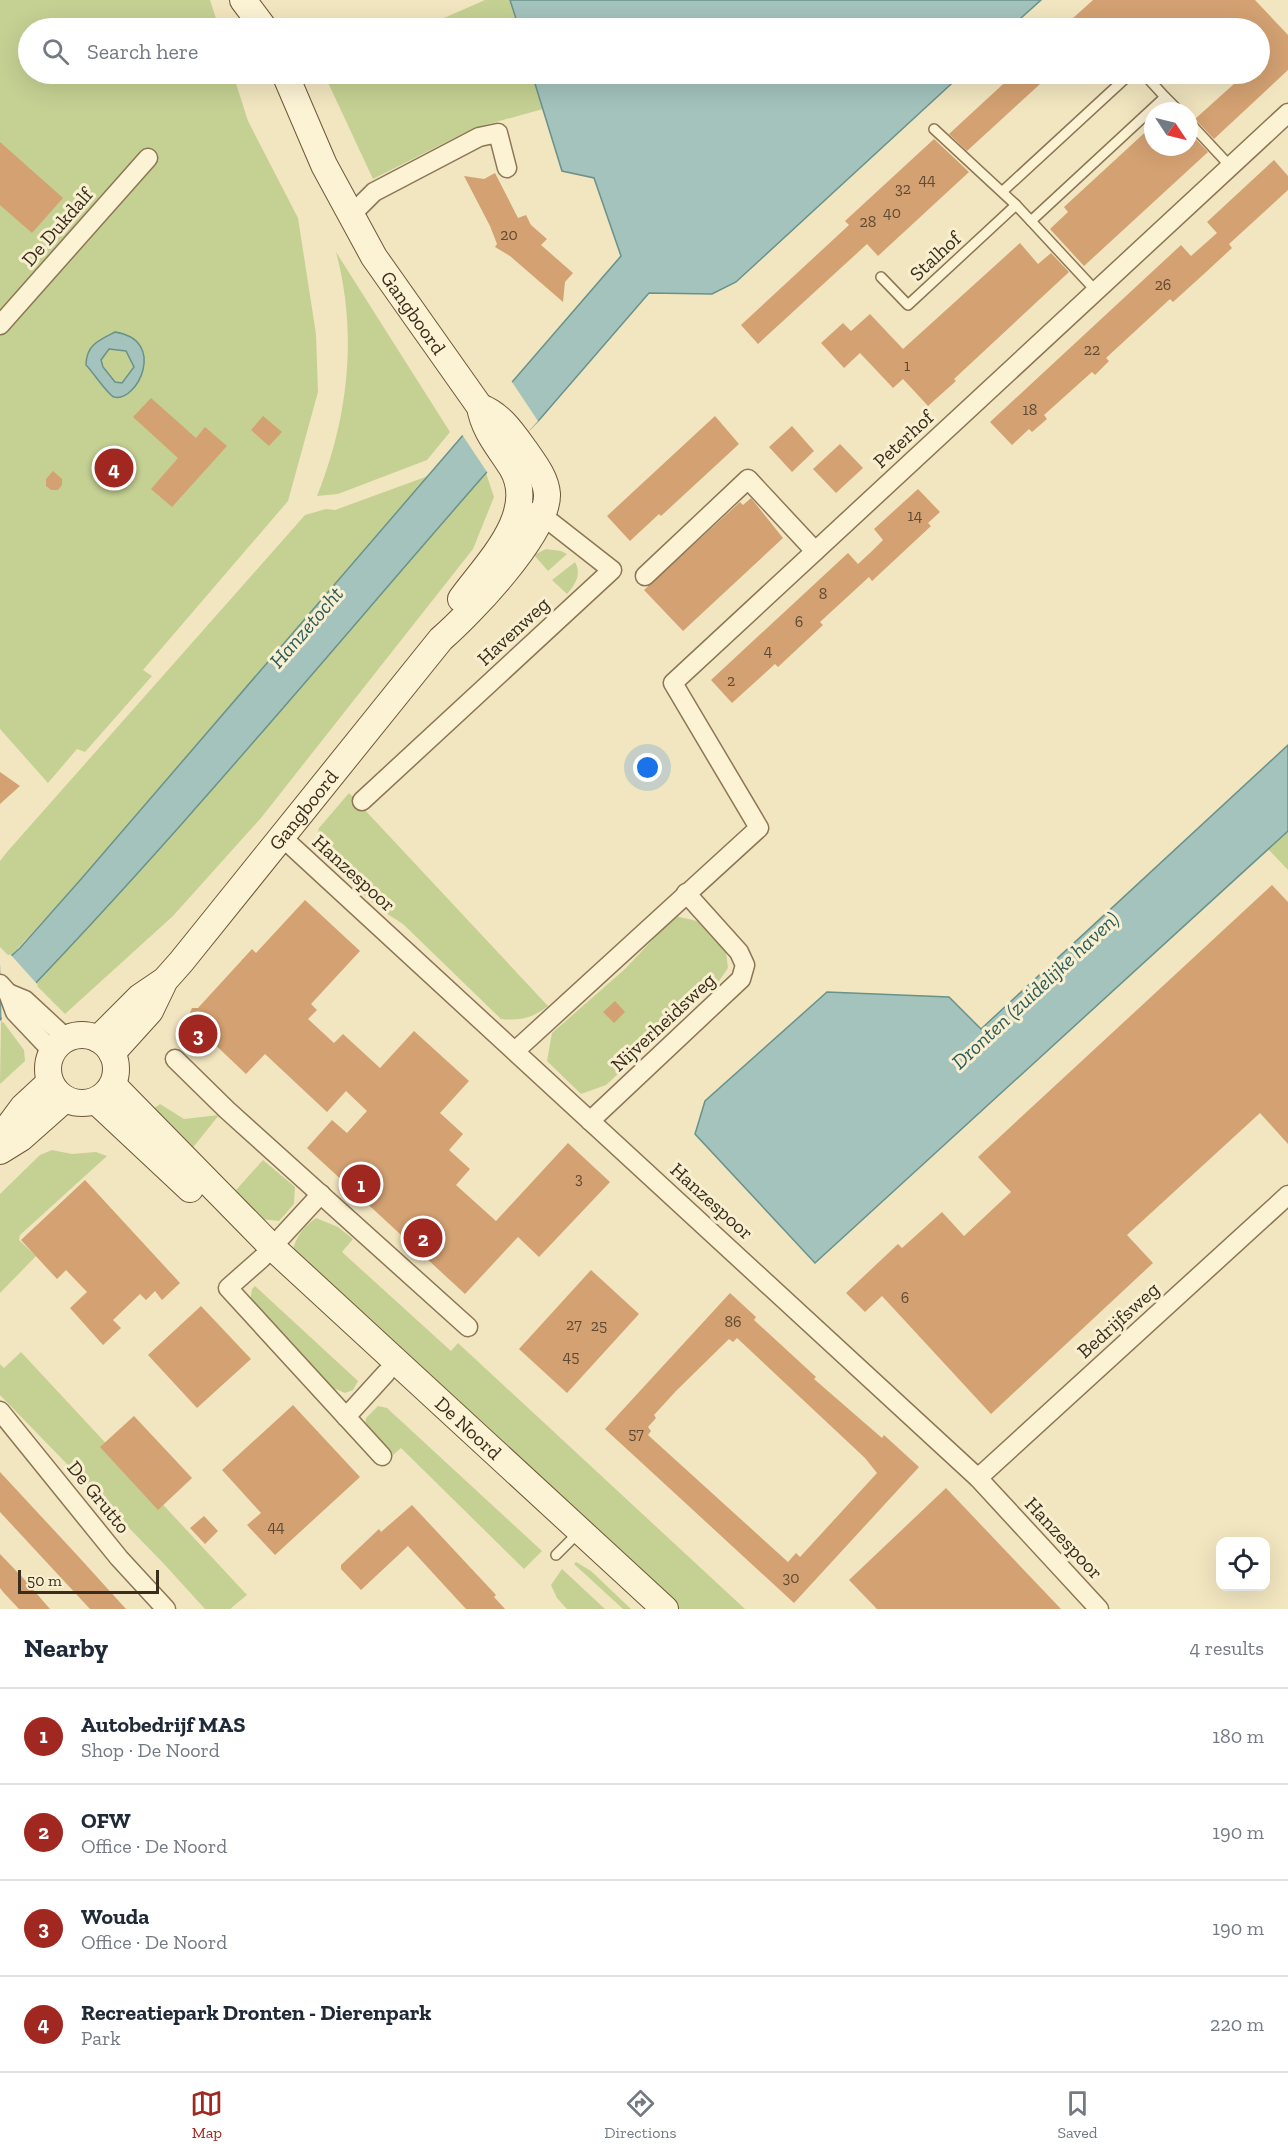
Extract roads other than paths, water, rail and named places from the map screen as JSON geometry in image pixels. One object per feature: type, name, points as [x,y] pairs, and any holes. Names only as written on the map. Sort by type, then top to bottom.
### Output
[{"type":"main road","points":[[243,0],[258,18]]},
{"type":"main road","points":[[262,0],[265,18]]},
{"type":"main road","name":"Gangboord","points":[[105,1046],[150,1011],[165,980],[441,639],[472,610],[519,553],[531,511],[516,479],[512,450],[483,424],[474,399],[374,257],[324,165],[289,84]]},
{"type":"main road","points":[[77,1035],[105,1046],[116,1069],[105,1093],[75,1103],[57,1091],[48,1061],[52,1038],[77,1035]]},
{"type":"main road","points":[[0,1138],[8,1124],[57,1091]]},
{"type":"main road","points":[[0,1151],[21,1138],[57,1091]]},
{"type":"main road","name":"De Noord","points":[[105,1093],[568,1543],[665,1609]]},
{"type":"main road","name":"De Noord","points":[[267,1252],[386,1374],[639,1609]]},
{"type":"street","name":"Peterhof","points":[[686,893],[759,828],[673,683],[1288,113]]},
{"type":"street","points":[[351,215],[374,192],[479,137],[498,133],[507,168]]},
{"type":"street","name":"De Dukdalf","points":[[0,325],[148,158]]},
{"type":"street","points":[[645,576],[748,479],[815,551]]},
{"type":"street","name":"Havenweg","points":[[362,801],[612,570],[531,511]]},
{"type":"street","name":"Hanzespoor","points":[[282,838],[978,1478],[1099,1609]]},
{"type":"street","points":[[515,1051],[686,893]]},
{"type":"street","name":"Nijverheidsweg","points":[[591,1121],[741,980],[745,965],[739,952],[686,893]]},
{"type":"street","points":[[4,988],[15,1012],[52,1038]]},
{"type":"street","points":[[175,1059],[468,1327]]},
{"type":"street","points":[[321,1194],[267,1252],[228,1288],[382,1456]]},
{"type":"street","name":"Bedrijfsweg","points":[[978,1478],[1288,1196]]},
{"type":"street","points":[[346,1417],[386,1374]]},
{"type":"street","name":"De Grutto","points":[[0,1411],[119,1558],[166,1609]]},
{"type":"lane","points":[[1003,191],[1119,84]]},
{"type":"lane","points":[[1154,84],[1170,102]]},
{"type":"lane","points":[[1031,221],[1165,97]]},
{"type":"lane","points":[[934,129],[1003,191],[1096,291]]},
{"type":"lane","points":[[1198,132],[1230,166]]},
{"type":"lane","name":"Stalhof","points":[[881,277],[908,306],[1016,205]]},
{"type":"water","points":[[510,0],[1041,0],[1021,18],[516,18]]},
{"type":"water","name":"Hanzetocht","points":[[535,84],[951,84],[736,282],[712,294],[649,293],[540,419],[486,473],[186,819],[0,1020],[0,966],[20,948],[82,878],[495,398],[513,381],[621,256],[594,178],[562,171]]},
{"type":"water","points":[[115,332],[131,337],[140,346],[144,358],[143,370],[131,391],[123,396],[114,397],[86,365],[91,348]],"holes":[[[109,349],[126,351],[134,367],[122,383],[115,382],[103,367],[101,360]]]},
{"type":"water","name":"Dronten (zuidelijke haven)","points":[[1288,745],[1288,831],[815,1263],[695,1134],[705,1101],[827,992],[949,997],[981,1029]]},
{"type":"place","name":"Recreatiepark Dronten - Dierenpark","points":[[114,468]]},
{"type":"place","name":"Wouda","points":[[198,1034]]},
{"type":"place","name":"Autobedrijf MAS","points":[[361,1184]]},
{"type":"place","name":"OFW","points":[[423,1238]]}]
